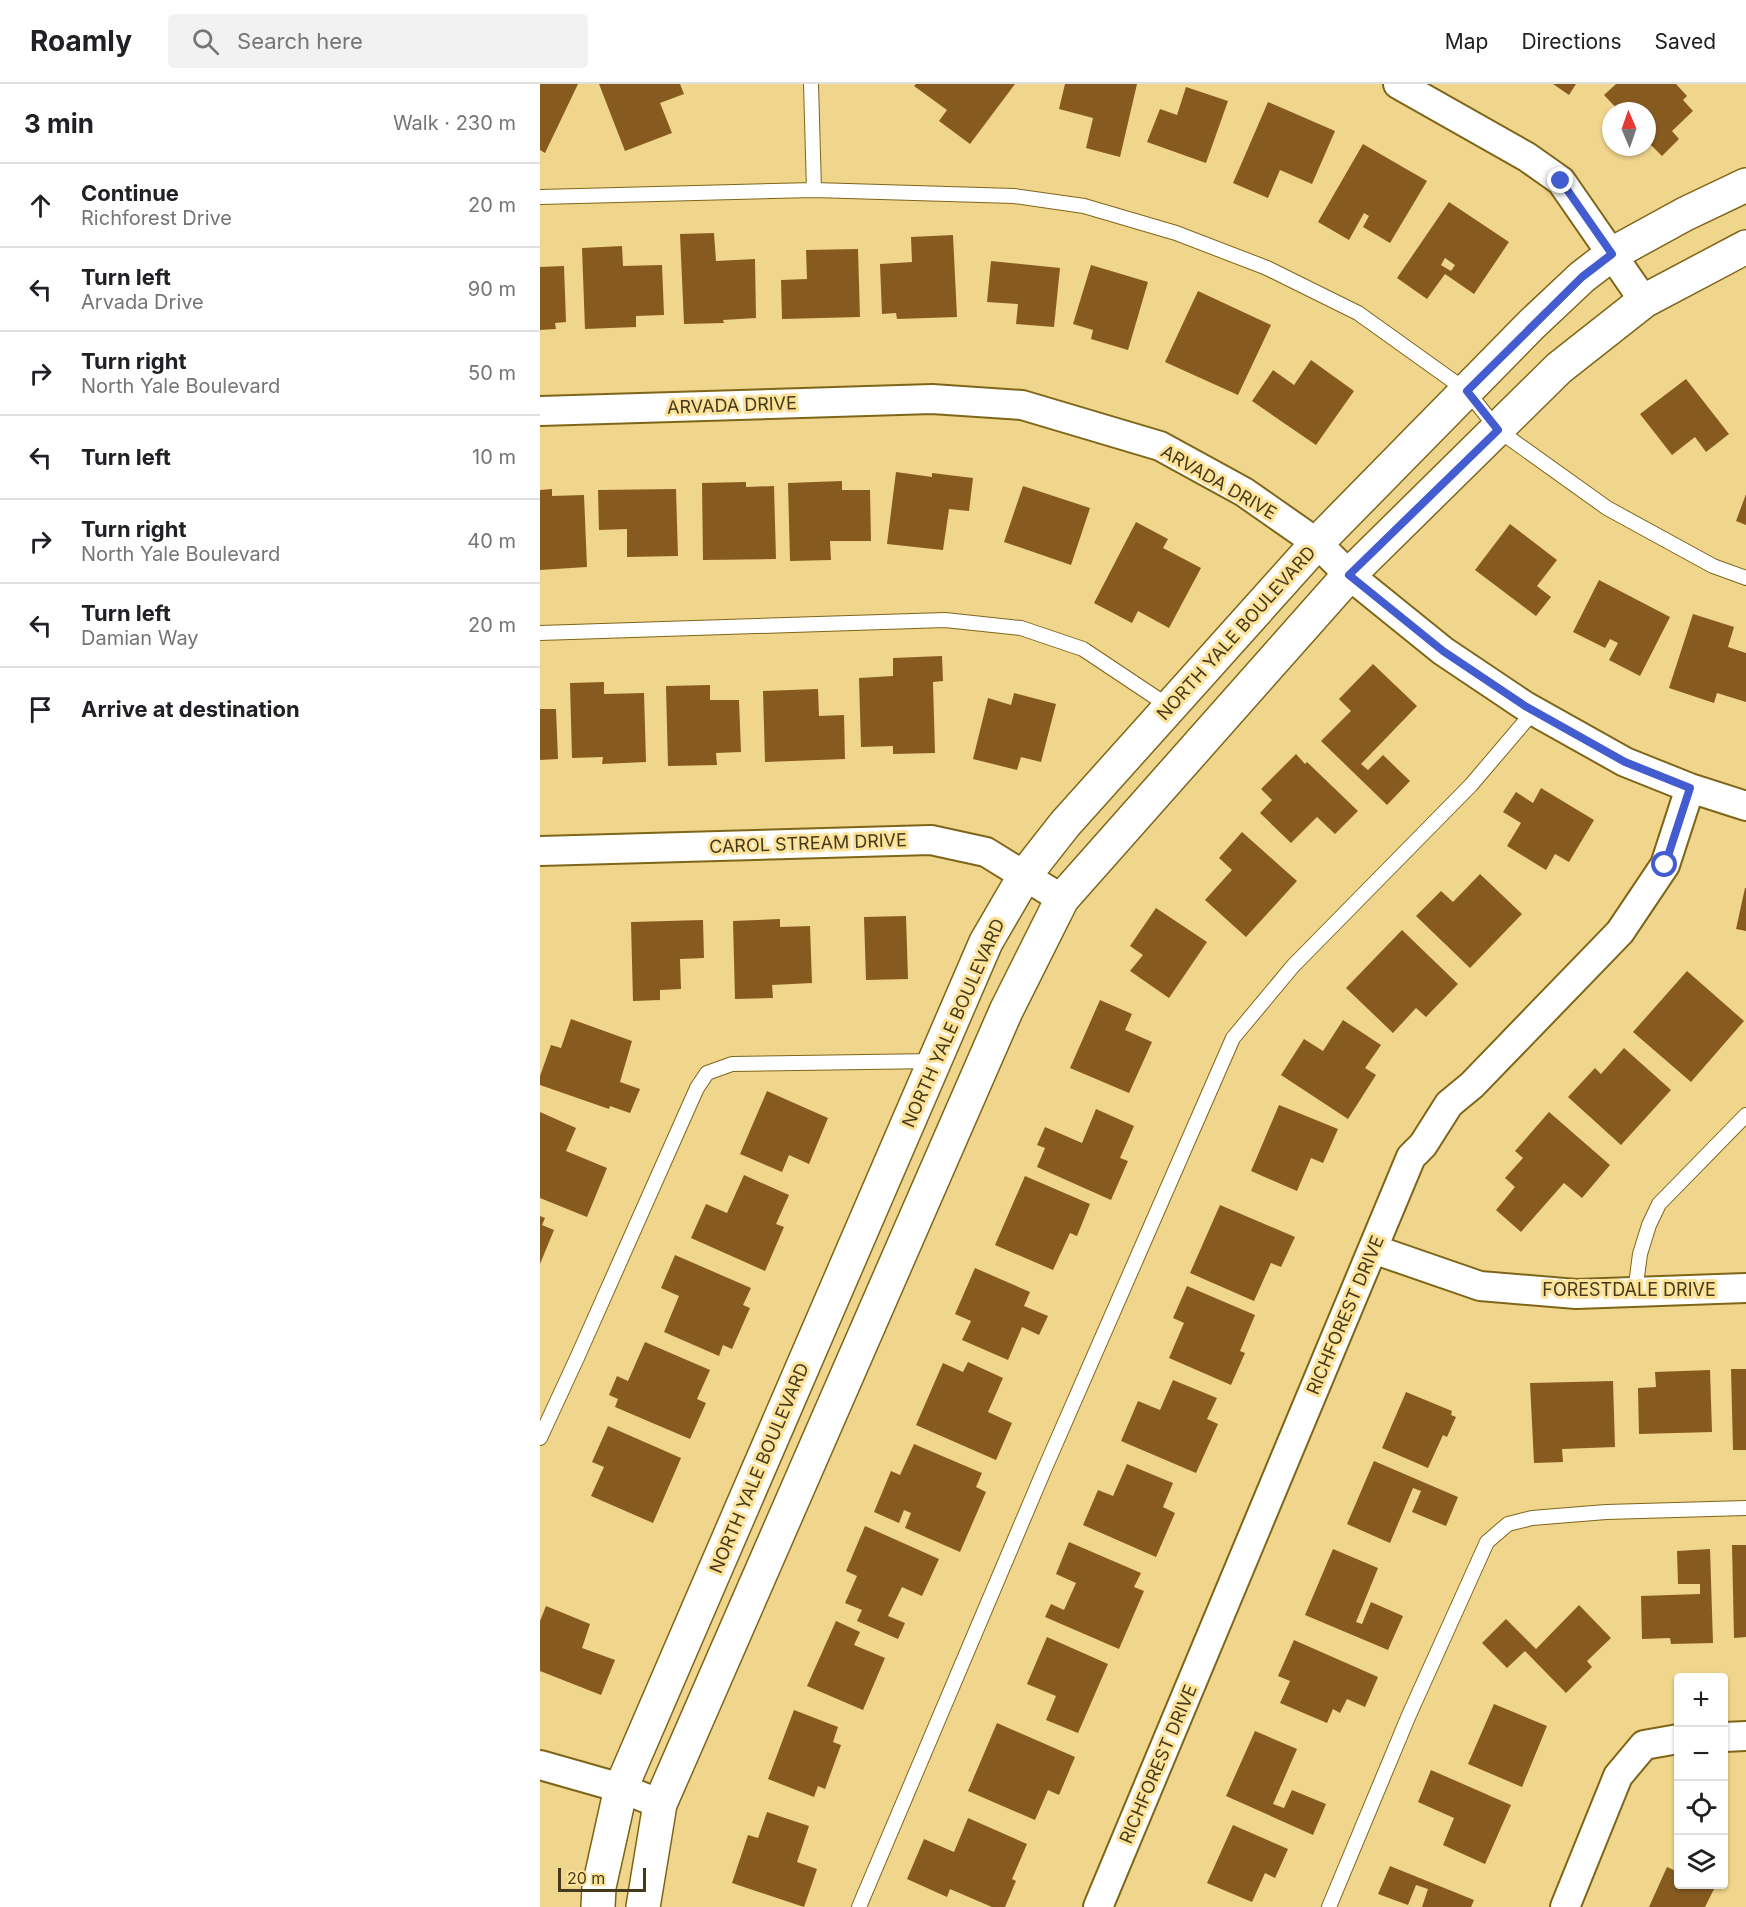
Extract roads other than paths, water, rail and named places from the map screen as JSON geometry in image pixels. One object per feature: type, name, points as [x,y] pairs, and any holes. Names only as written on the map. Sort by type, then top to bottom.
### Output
[{"type":"street","points":[[1398,84],[1527,157],[1561,181],[1644,301]]},
{"type":"street","name":"NORTH YALE BOULEVARD","points":[[598,1907],[599,1887],[621,1788],[986,942],[1025,875],[1065,824],[1317,543],[1574,285],[1612,254],[1685,214],[1746,185]]},
{"type":"street","points":[[643,1907],[660,1804],[1006,1011],[1062,899],[1349,575],[1559,368],[1644,301],[1746,247]]},
{"type":"street","name":"ARVADA DRIVE","points":[[540,411],[932,399],[1022,405],[1160,446],[1244,492],[1317,543],[1349,575],[1443,651],[1534,711],[1625,762],[1690,788],[1746,806]]},
{"type":"street","name":"RICHFOREST DRIVE","points":[[1098,1907],[1411,1157],[1423,1145],[1449,1104],[1472,1085],[1620,932],[1665,865],[1690,788]]},
{"type":"street","name":"CAROL STREAM DRIVE","points":[[540,850],[931,840],[986,852],[1062,899]]},
{"type":"street","name":"FORESTDALE DRIVE","points":[[1373,1249],[1480,1286],[1576,1294],[1746,1288]]},
{"type":"street","points":[[1728,1737],[1746,1736]]},
{"type":"street","points":[[1565,1907],[1618,1776],[1644,1745],[1674,1739]]},
{"type":"street","points":[[540,1765],[621,1788],[660,1804]]},
{"type":"lane","points":[[812,84],[814,190]]},
{"type":"lane","points":[[540,198],[814,190],[1014,195],[1084,206],[1176,233],[1267,268],[1358,313],[1467,391],[1498,430],[1607,508],[1713,566],[1746,578]]},
{"type":"lane","points":[[540,633],[945,620],[1021,628],[1083,649],[1170,707]]},
{"type":"lane","points":[[859,1907],[1041,1479],[1233,1038],[1293,966],[1471,785],[1534,711]]},
{"type":"lane","points":[[540,1438],[697,1088],[707,1073],[732,1064],[934,1061]]},
{"type":"lane","points":[[1635,1292],[1640,1254],[1649,1225],[1659,1204],[1746,1115]]},
{"type":"lane","points":[[1329,1907],[1409,1715],[1487,1542],[1508,1524],[1532,1518],[1606,1512],[1746,1508]]}]
